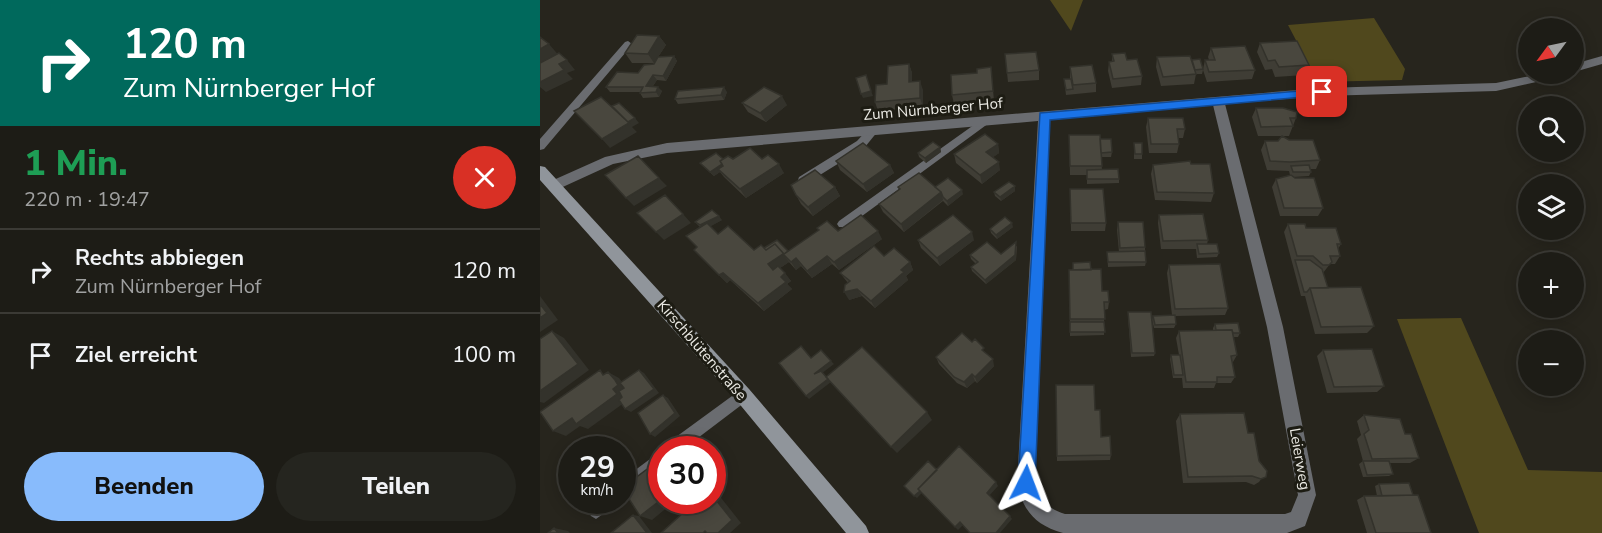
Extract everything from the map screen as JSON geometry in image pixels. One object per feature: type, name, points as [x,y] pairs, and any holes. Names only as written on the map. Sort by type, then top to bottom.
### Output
[{"type":"main road","name":"Kirschblütenstraße","points":[[540,171],[742,395],[859,533]]},
{"type":"street","points":[[1584,65],[1602,60]]},
{"type":"street","name":"Zum Nürnberger Hof","points":[[554,186],[610,160],[639,153],[1322,92],[1496,87],[1518,82]]},
{"type":"street","name":"Leierweg","points":[[1044,116],[1026,483],[1029,500],[1036,512],[1049,520],[1065,524],[1285,524],[1298,519],[1307,495],[1275,327],[1218,101]]},
{"type":"lane","points":[[540,146],[628,44]]},
{"type":"lane","points":[[843,224],[985,121]]},
{"type":"lane","points":[[803,181],[861,144],[873,131]]},
{"type":"lane","points":[[688,436],[742,395]]},
{"type":"lane","points":[[636,478],[648,469]]},
{"type":"shaded area","points":[[1050,0],[1083,0],[1071,31]]},
{"type":"shaded area","points":[[1374,18],[1405,69],[1402,80],[1318,82],[1288,25]]},
{"type":"shaded area","points":[[1461,318],[1528,470],[1602,472],[1602,533],[1479,533],[1397,319]]},
{"type":"building","points":[[637,35],[659,36],[648,54],[625,53]]},
{"type":"building","points":[[540,37],[549,44],[540,49]]},
{"type":"building","points":[[1297,41],[1309,65],[1279,67],[1275,60],[1268,61],[1260,43]]},
{"type":"building","points":[[1245,46],[1255,70],[1209,72],[1205,60],[1215,60],[1211,48]]},
{"type":"building","points":[[1036,52],[1039,70],[1007,73],[1005,54]]},
{"type":"building","points":[[559,53],[567,60],[559,64],[564,70],[540,82],[540,63]]},
{"type":"building","points":[[1125,53],[1127,60],[1137,59],[1142,76],[1113,79],[1109,62],[1114,61],[1112,54]]},
{"type":"building","points":[[674,56],[663,76],[653,75],[646,86],[658,87],[656,92],[640,93],[643,87],[606,87],[617,72],[638,73],[644,65],[654,64],[658,57]]},
{"type":"building","points":[[1190,56],[1196,74],[1163,77],[1157,57]]},
{"type":"building","points":[[1200,59],[1203,69],[1195,70],[1192,60]]},
{"type":"building","points":[[909,64],[909,82],[920,81],[920,98],[875,102],[876,85],[887,84],[888,66]]},
{"type":"building","points":[[1092,65],[1096,83],[1073,85],[1070,67]]},
{"type":"building","points":[[991,67],[993,91],[952,95],[951,75],[977,73],[977,69]]},
{"type":"building","points":[[866,75],[871,91],[861,94],[856,78]]},
{"type":"building","points":[[1064,79],[1071,79],[1073,89],[1066,90]]},
{"type":"building","points":[[724,87],[721,95],[675,99],[678,91]]},
{"type":"building","points":[[764,87],[782,96],[760,113],[742,103]]},
{"type":"building","points":[[601,97],[629,123],[602,139],[574,111]]},
{"type":"building","points":[[619,103],[635,118],[628,122],[612,106]]},
{"type":"building","points":[[1256,108],[1283,108],[1297,112],[1296,118],[1290,118],[1293,126],[1261,127]]},
{"type":"building","points":[[1148,118],[1183,118],[1185,129],[1177,129],[1179,144],[1151,144]]},
{"type":"building","points":[[985,134],[998,144],[986,152],[999,162],[980,175],[954,154]]},
{"type":"building","points":[[1069,135],[1100,135],[1102,166],[1070,166]]},
{"type":"building","points":[[1282,136],[1289,140],[1313,140],[1320,160],[1270,161],[1265,141],[1278,141]]},
{"type":"building","points":[[1100,139],[1111,139],[1112,152],[1101,153]]},
{"type":"building","points":[[933,142],[940,147],[925,158],[918,153]]},
{"type":"building","points":[[863,143],[890,165],[863,184],[836,161]]},
{"type":"building","points":[[1134,143],[1142,143],[1142,154],[1135,154]]},
{"type":"building","points":[[750,148],[762,159],[768,155],[779,164],[740,189],[718,169],[723,166],[720,161],[728,156],[733,159]]},
{"type":"building","points":[[716,153],[723,159],[720,161],[722,164],[710,172],[700,163]]},
{"type":"building","points":[[638,156],[659,178],[626,198],[605,175]]},
{"type":"building","points":[[1190,161],[1191,164],[1210,164],[1214,193],[1157,192],[1153,165]]},
{"type":"building","points":[[1309,165],[1311,172],[1293,172],[1291,166]]},
{"type":"building","points":[[1118,169],[1119,179],[1087,179],[1087,170]]},
{"type":"building","points":[[815,170],[835,187],[808,207],[796,195],[791,185]]},
{"type":"building","points":[[919,173],[941,192],[901,224],[879,204]]},
{"type":"building","points":[[1291,175],[1295,178],[1314,178],[1323,208],[1284,208],[1276,179]]},
{"type":"building","points":[[948,178],[962,190],[947,201],[935,187]]},
{"type":"building","points":[[1009,182],[1015,186],[1000,197],[994,192]]},
{"type":"building","points":[[1070,189],[1103,189],[1106,223],[1071,223]]},
{"type":"building","points":[[665,195],[683,214],[656,232],[637,213]]},
{"type":"building","points":[[712,210],[719,216],[700,225],[695,222]]},
{"type":"building","points":[[1203,214],[1208,240],[1163,241],[1159,215]]},
{"type":"building","points":[[861,215],[878,231],[834,262],[827,256],[807,271],[796,258],[791,262],[783,254],[768,264],[773,270],[778,266],[785,273],[781,277],[786,282],[758,303],[723,273],[719,275],[694,250],[697,247],[686,236],[707,223],[718,234],[728,226],[754,250],[761,245],[766,250],[775,244],[784,254],[819,230],[817,228],[827,221],[838,231]]},
{"type":"building","points":[[953,215],[972,232],[937,258],[918,240]]},
{"type":"building","points":[[1005,217],[1012,223],[996,235],[990,229]]},
{"type":"building","points":[[1118,222],[1143,222],[1145,247],[1120,248]]},
{"type":"building","points":[[1288,224],[1305,224],[1306,228],[1336,228],[1341,244],[1337,244],[1340,256],[1330,256],[1332,262],[1329,265],[1323,265],[1313,256],[1297,256]]},
{"type":"building","points":[[777,240],[788,251],[784,254],[775,244],[766,250],[764,248]]},
{"type":"building","points":[[987,242],[1001,254],[1016,242],[1015,255],[985,280],[971,267],[978,262],[970,255]]},
{"type":"building","points":[[1197,244],[1217,244],[1219,253],[1199,254]]},
{"type":"building","points":[[874,246],[884,256],[894,248],[910,262],[901,270],[904,272],[871,301],[857,289],[844,292],[845,285],[850,281],[840,273]]},
{"type":"building","points":[[1145,251],[1146,262],[1108,262],[1107,252]]},
{"type":"building","points":[[1295,260],[1310,260],[1322,269],[1328,288],[1310,288],[1304,292]]},
{"type":"building","points":[[1090,262],[1091,270],[1073,270],[1073,263]]},
{"type":"building","points":[[1220,264],[1228,308],[1175,309],[1169,265]]},
{"type":"building","points":[[1101,269],[1102,291],[1108,291],[1109,302],[1104,302],[1105,319],[1070,319],[1069,270]]},
{"type":"building","points":[[1361,287],[1374,326],[1321,327],[1310,288]]},
{"type":"building","points":[[540,304],[547,313],[540,318]]},
{"type":"building","points":[[1128,312],[1151,312],[1155,353],[1132,353]]},
{"type":"building","points":[[1175,315],[1176,324],[1155,325],[1153,316]]},
{"type":"building","points":[[1070,322],[1104,322],[1105,332],[1070,332]]},
{"type":"building","points":[[1238,323],[1240,333],[1233,333],[1232,330],[1216,330],[1215,324]]},
{"type":"building","points":[[1232,330],[1237,355],[1231,356],[1235,377],[1217,377],[1217,382],[1186,382],[1179,331]]},
{"type":"building","points":[[552,331],[578,364],[540,391],[540,339]]},
{"type":"building","points":[[962,333],[972,342],[975,339],[984,348],[982,350],[993,359],[975,377],[972,374],[964,382],[954,377],[936,357]]},
{"type":"building","points":[[801,346],[811,358],[821,350],[831,361],[814,374],[821,371],[828,379],[806,396],[779,363]]},
{"type":"building","points":[[862,347],[927,412],[891,447],[826,377]]},
{"type":"building","points":[[1372,349],[1384,386],[1334,387],[1323,350]]},
{"type":"building","points":[[1171,355],[1180,355],[1183,375],[1174,375]]},
{"type":"building","points":[[600,370],[603,375],[608,372],[615,380],[618,385],[613,389],[617,394],[576,424],[572,418],[553,431],[540,412]]},
{"type":"building","points":[[639,370],[654,389],[625,409],[619,400],[622,397],[619,391],[624,388],[620,383]]},
{"type":"building","points":[[1056,385],[1094,385],[1095,410],[1100,410],[1101,437],[1110,436],[1111,455],[1057,456]]},
{"type":"building","points":[[663,395],[675,413],[650,434],[638,413]]},
{"type":"building","points":[[1244,413],[1248,433],[1254,433],[1259,461],[1267,471],[1266,477],[1261,479],[1252,476],[1188,477],[1180,414]]},
{"type":"building","points":[[1364,415],[1400,419],[1405,434],[1411,434],[1419,458],[1372,459],[1364,434],[1369,430]]},
{"type":"building","points":[[959,446],[996,482],[987,493],[1010,516],[996,533],[970,533],[960,522],[955,527],[918,489]]},
{"type":"building","points":[[928,461],[937,470],[914,496],[904,486]]},
{"type":"building","points":[[1363,461],[1389,461],[1393,474],[1367,475]]},
{"type":"building","points":[[648,468],[648,510],[640,516],[636,510],[636,478]]},
{"type":"building","points":[[1409,483],[1413,495],[1382,496],[1379,484]]},
{"type":"building","points":[[1418,495],[1431,533],[1376,533],[1364,496]]},
{"type":"building","points":[[726,512],[732,520],[718,533],[705,531],[703,533],[661,533],[682,514]]},
{"type":"building","points":[[633,515],[647,533],[611,533]]},
{"type":"building","points":[[554,528],[558,533],[548,533]]},
{"type":"route","points":[[1026,483],[1044,116],[1322,92]]}]
